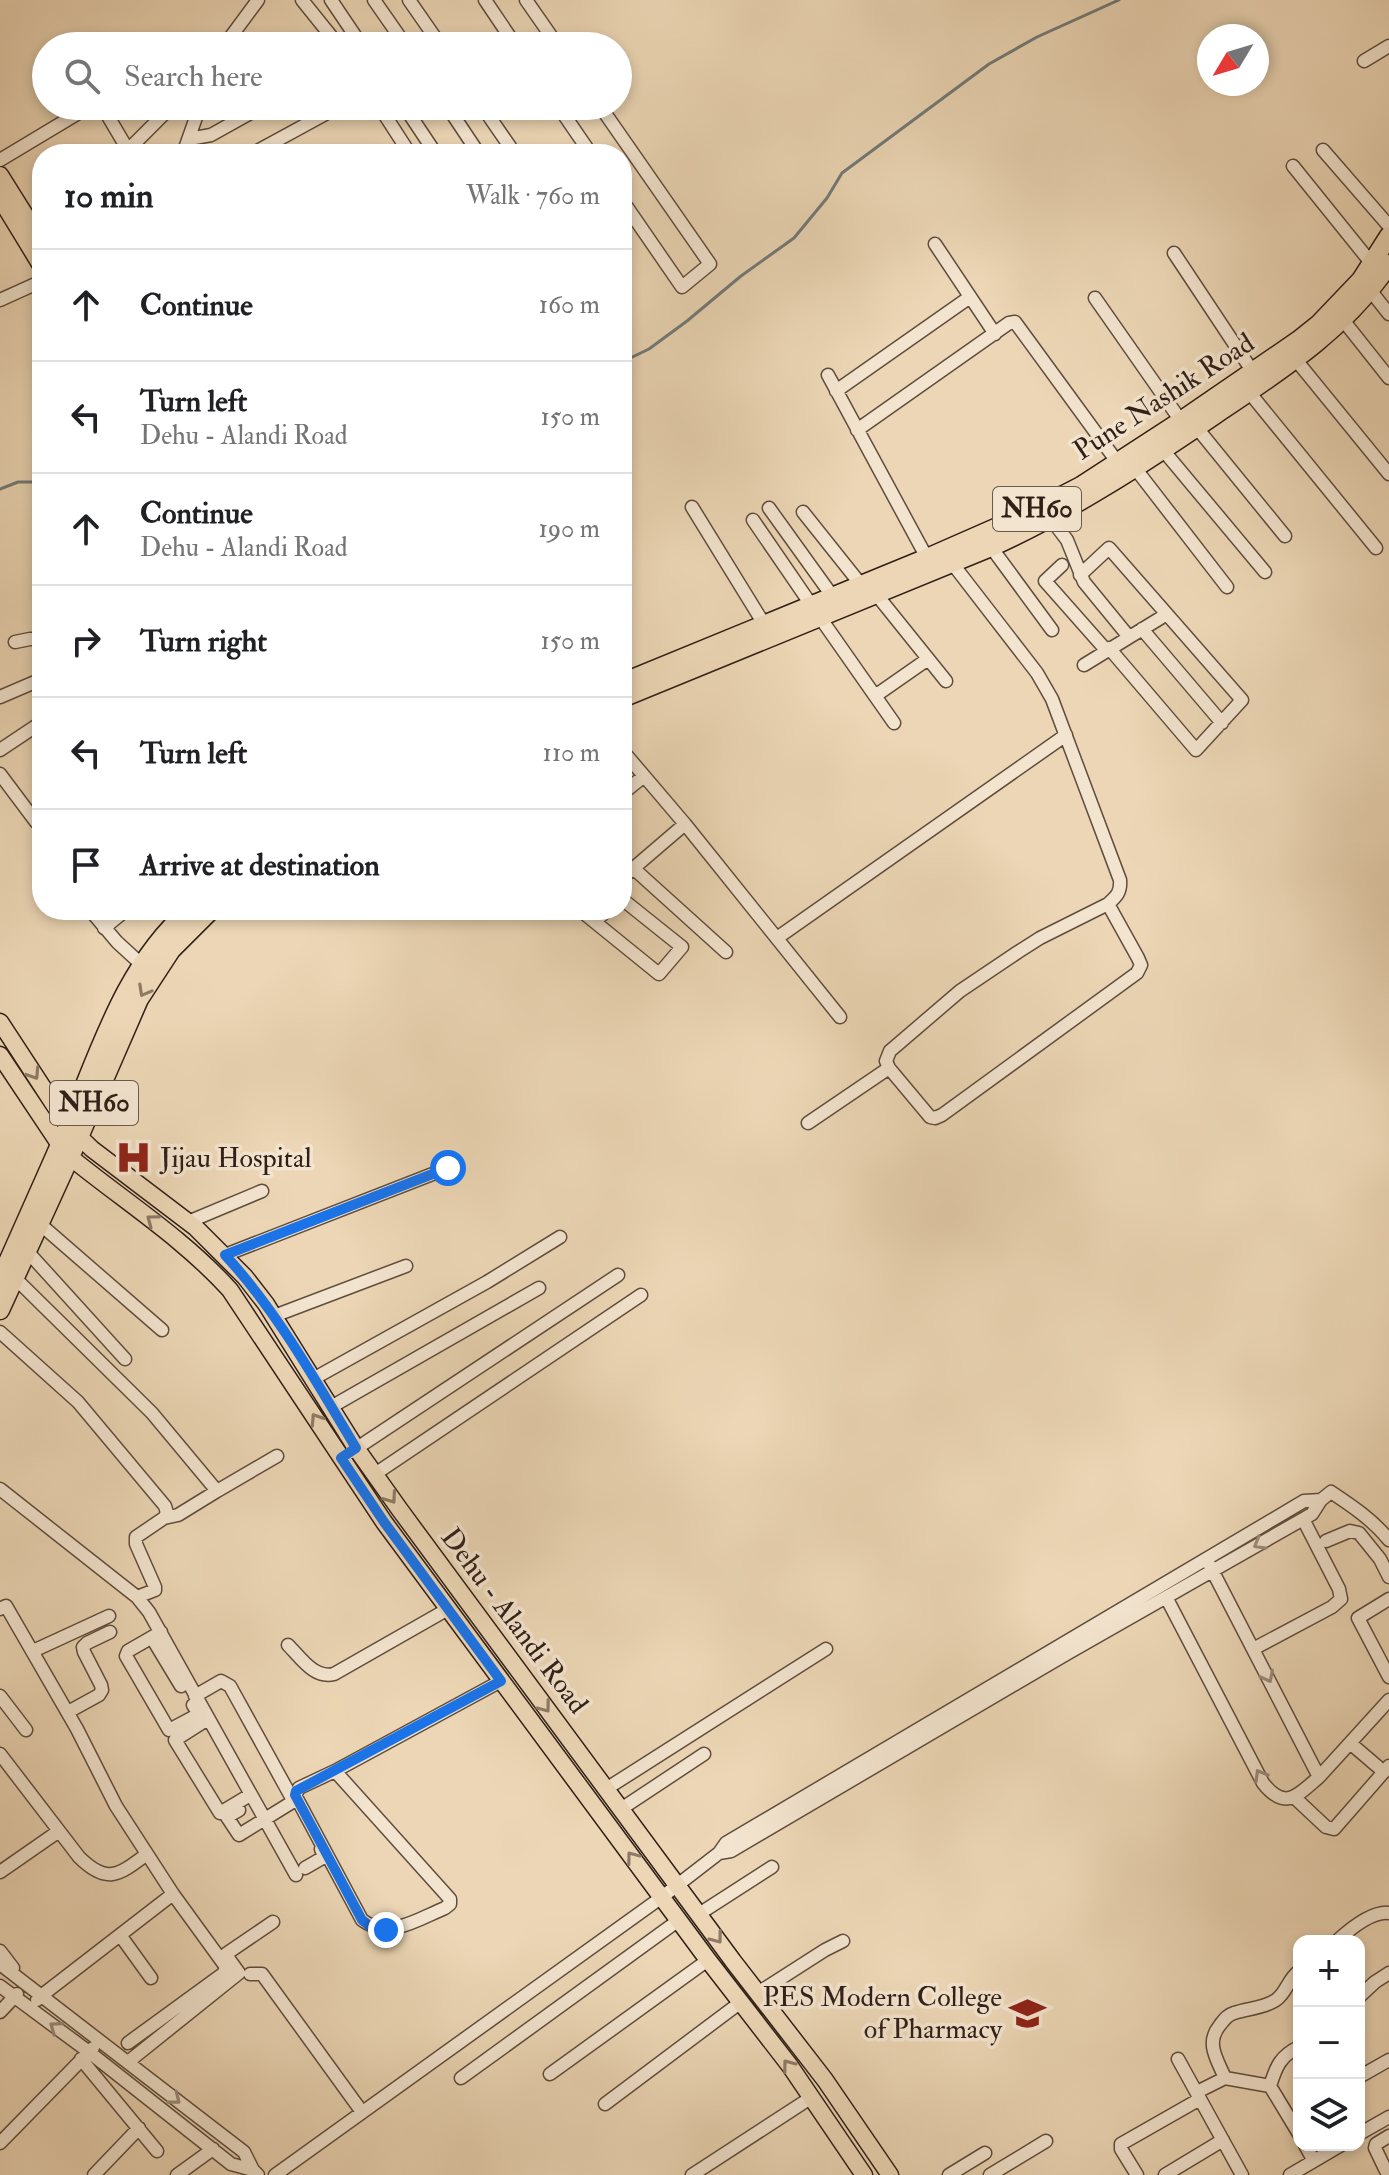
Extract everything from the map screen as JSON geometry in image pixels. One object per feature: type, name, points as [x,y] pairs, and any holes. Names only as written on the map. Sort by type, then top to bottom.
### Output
[{"type":"highway","name":"Pune Nashik Road","points":[[632,679],[764,624],[816,611],[833,597],[869,590],[927,558],[1163,450],[1189,424],[1249,392],[1296,360],[1343,320],[1373,274],[1389,236]]},
{"type":"highway","name":"Pune Nashik Road","points":[[632,694],[816,611],[952,563],[1051,519],[1189,424],[1309,332],[1373,274]]},
{"type":"highway","name":"NH60","points":[[74,1132],[120,1001],[141,964],[180,920]]},
{"type":"highway","name":"NH60","points":[[0,1310],[7,1279],[139,999],[171,950],[201,920]]},
{"type":"highway","name":"NH60","points":[[7,1279],[27,1251],[40,1224],[65,1151]]},
{"type":"main road","points":[[0,175],[32,227]]},
{"type":"main road","points":[[0,198],[32,229]]},
{"type":"main road","name":"Dehu - Alandi Road","points":[[0,1022],[74,1132],[188,1222],[245,1277],[274,1316],[356,1448],[677,1885],[825,2080],[890,2175]]},
{"type":"main road","name":"Dehu - Alandi Road","points":[[0,1055],[65,1151],[183,1244],[209,1266],[230,1290],[384,1522],[812,2097],[864,2175]]},
{"type":"street","points":[[234,32],[258,0]]},
{"type":"street","points":[[302,0],[328,32]]},
{"type":"street","points":[[331,0],[353,32]]},
{"type":"street","points":[[374,0],[396,32]]},
{"type":"street","points":[[409,0],[431,32]]},
{"type":"street","points":[[526,0],[548,32]]},
{"type":"street","points":[[490,2],[508,32]]},
{"type":"street","points":[[1364,61],[1389,46]]},
{"type":"street","points":[[0,160],[67,120]]},
{"type":"street","points":[[109,120],[122,144]]},
{"type":"street","points":[[134,144],[158,120]]},
{"type":"street","points":[[187,144],[195,120]]},
{"type":"street","points":[[189,139],[211,135],[238,120]]},
{"type":"street","points":[[270,144],[314,120]]},
{"type":"street","points":[[388,120],[404,144]]},
{"type":"street","points":[[413,120],[429,144]]},
{"type":"street","points":[[456,120],[472,144]]},
{"type":"street","points":[[492,120],[508,144]]},
{"type":"street","points":[[568,120],[584,144]]},
{"type":"street","points":[[610,120],[626,144]]},
{"type":"street","points":[[1323,150],[1389,226]]},
{"type":"street","points":[[632,152],[710,264],[682,287],[632,214]]},
{"type":"street","points":[[1293,166],[1373,274],[1389,314]]},
{"type":"street","points":[[935,244],[995,334]]},
{"type":"street","points":[[1174,253],[1253,372]]},
{"type":"street","points":[[0,300],[32,286]]},
{"type":"street","points":[[836,391],[970,297]]},
{"type":"street","points":[[1095,298],[1189,424],[1285,536]]},
{"type":"street","points":[[1343,320],[1389,378]]},
{"type":"street","points":[[857,430],[1009,323],[1015,322],[1126,466],[1227,587]]},
{"type":"street","points":[[1296,360],[1389,474]]},
{"type":"street","points":[[828,375],[927,558]]},
{"type":"street","points":[[1249,392],[1376,548]]},
{"type":"street","points":[[1163,450],[1265,572]]},
{"type":"street","points":[[692,507],[764,624]]},
{"type":"street","points":[[769,508],[833,597]]},
{"type":"street","points":[[803,512],[946,681]]},
{"type":"street","points":[[1051,519],[1067,540],[1080,575],[1129,637]]},
{"type":"street","points":[[753,520],[894,723]]},
{"type":"street","points":[[991,547],[1052,630]]},
{"type":"street","points":[[1062,565],[1045,581],[1196,750],[1242,700],[1109,548],[1080,575]]},
{"type":"street","points":[[952,563],[1037,673],[1052,699],[1120,880],[1121,890],[1108,904],[1040,938],[960,991],[890,1051],[886,1061],[889,1068],[925,1112],[935,1118],[942,1115],[1137,973],[1141,965],[1108,904]]},
{"type":"street","points":[[1084,665],[1167,614]]},
{"type":"street","points":[[1142,629],[1222,723]]},
{"type":"street","points":[[15,642],[32,639]]},
{"type":"street","points":[[875,696],[928,659]]},
{"type":"street","points":[[0,697],[32,683]]},
{"type":"street","points":[[0,750],[32,729]]},
{"type":"street","points":[[777,938],[1066,735]]},
{"type":"street","points":[[632,762],[840,1017]]},
{"type":"street","points":[[0,774],[32,813]]},
{"type":"street","points":[[632,786],[644,776]]},
{"type":"street","points":[[685,824],[633,868],[726,952]]},
{"type":"street","points":[[592,920],[659,974],[682,947],[632,907]]},
{"type":"street","points":[[98,920],[141,964]]},
{"type":"street","points":[[104,928],[114,920]]},
{"type":"street","points":[[808,1123],[889,1068]]},
{"type":"street","points":[[225,1255],[448,1168]]},
{"type":"street","points":[[188,1222],[262,1191]]},
{"type":"street","points":[[40,1224],[162,1330]]},
{"type":"street","points":[[313,1379],[487,1282],[560,1237]]},
{"type":"street","points":[[27,1251],[125,1359]]},
{"type":"street","points":[[274,1316],[406,1266]]},
{"type":"street","points":[[341,1458],[618,1275]]},
{"type":"street","points":[[7,1279],[152,1413],[217,1491]]},
{"type":"street","points":[[331,1407],[539,1288]]},
{"type":"street","points":[[375,1474],[641,1295]]},
{"type":"street","points":[[0,1332],[72,1396],[165,1506],[167,1513],[164,1518]]},
{"type":"street","points":[[137,1597],[155,1590],[155,1587],[136,1544],[136,1537],[164,1518],[178,1515],[277,1456]]},
{"type":"street","points":[[0,1489],[137,1597],[199,1714],[171,1730],[126,1656],[128,1651],[156,1635]]},
{"type":"street","points":[[781,1815],[1210,1565],[1312,1514],[1331,1492],[1361,1512],[1389,1540]]},
{"type":"street","points":[[275,2175],[662,1897],[719,1853],[726,1843],[1169,1602],[1210,1565],[1304,1501],[1321,1500]]},
{"type":"street","points":[[1253,1649],[1332,1607],[1341,1599],[1339,1589],[1303,1519]]},
{"type":"street","points":[[1326,1541],[1350,1531],[1359,1533],[1380,1559],[1389,1577]]},
{"type":"street","points":[[1210,1565],[1319,1777]]},
{"type":"street","points":[[1389,1599],[1358,1618],[1389,1677]]},
{"type":"street","points":[[1169,1602],[1263,1783],[1283,1800],[1294,1797],[1319,1777],[1389,1700]]},
{"type":"street","points":[[0,1609],[6,1606],[68,1712],[103,1784],[173,1894],[226,1967],[224,1973],[128,2043]]},
{"type":"street","points":[[288,1645],[310,1669],[328,1676],[448,1609]]},
{"type":"street","points":[[33,1651],[109,1616]]},
{"type":"street","points":[[68,1712],[99,1695],[102,1690],[83,1647],[110,1632]]},
{"type":"street","points":[[156,1635],[195,1696],[264,1819],[301,1872],[323,1858],[230,1686],[221,1681],[195,1696]]},
{"type":"street","points":[[606,1789],[826,1649]]},
{"type":"street","points":[[335,1771],[450,1899],[450,1904],[445,1908],[396,1928],[371,1927],[362,1920],[295,1795],[299,1788],[501,1681]]},
{"type":"street","points":[[0,1696],[26,1730]]},
{"type":"street","points":[[208,1719],[175,1740],[220,1813],[252,1798]]},
{"type":"street","points":[[1294,1797],[1326,1827],[1334,1829],[1386,1769],[1350,1743]]},
{"type":"street","points":[[621,1809],[704,1754]]},
{"type":"street","points":[[1,1758],[91,1869],[115,1875],[147,1854]]},
{"type":"street","points":[[252,1798],[227,1817],[239,1835],[294,1801]]},
{"type":"street","points":[[0,1872],[59,1831]]},
{"type":"street","points":[[699,1914],[772,1867]]},
{"type":"street","points":[[31,2009],[41,1996],[173,1894]]},
{"type":"street","points":[[1344,1935],[1381,1912],[1389,1913]]},
{"type":"street","points":[[461,2078],[679,1920]]},
{"type":"street","points":[[128,2062],[239,1973],[225,1953],[273,1922]]},
{"type":"street","points":[[120,1935],[151,1978]]},
{"type":"street","points":[[758,1993],[843,1941]]},
{"type":"street","points":[[0,1951],[24,1984]]},
{"type":"street","points":[[550,2074],[708,1960]]},
{"type":"street","points":[[0,1964],[244,2152],[256,2172]]},
{"type":"street","points":[[1365,1991],[1389,1973]]},
{"type":"street","points":[[250,1974],[262,1974],[362,2112]]},
{"type":"street","points":[[1225,2078],[1211,2045],[1215,2031],[1229,2015],[1263,2007],[1278,1999],[1293,1976]]},
{"type":"street","points":[[0,2012],[24,1984]]},
{"type":"street","points":[[0,1986],[85,2055],[133,2086],[231,2164],[256,2172]]},
{"type":"street","points":[[605,2104],[741,2002]]},
{"type":"street","points":[[0,2143],[99,2041]]},
{"type":"street","points":[[1270,2086],[1279,2061],[1293,2051]]},
{"type":"street","points":[[85,2055],[157,2151]]},
{"type":"street","points":[[1178,2059],[1242,2175]]},
{"type":"street","points":[[1365,2074],[1389,2060]]},
{"type":"street","points":[[133,2086],[143,2073]]},
{"type":"street","points":[[1137,2175],[1121,2144],[1225,2078],[1270,2086],[1293,2113]]},
{"type":"street","points":[[692,2175],[812,2097]]},
{"type":"street","points":[[1365,2131],[1389,2117]]},
{"type":"street","points":[[94,2175],[139,2128]]},
{"type":"street","points":[[1386,2174],[1375,2148],[1389,2136]]},
{"type":"street","points":[[1165,2175],[1223,2140]]},
{"type":"street","points":[[990,2175],[1046,2141]]},
{"type":"street","points":[[177,2175],[213,2149]]},
{"type":"street","points":[[1308,2151],[1314,2161]]},
{"type":"street","points":[[1290,2175],[1331,2151]]},
{"type":"street","points":[[949,2175],[985,2153]]},
{"type":"waterway","points":[[632,357],[649,349],[794,238],[827,198],[842,173],[989,64],[1037,37],[1119,0]]},
{"type":"waterway","points":[[0,489],[18,482],[32,482]]},
{"type":"place","name":"Jijau Hospital","points":[[134,1158]]},
{"type":"place","name":"PES Modern College of Pharmacy","points":[[1028,2013]]},
{"type":"route","points":[[386,1930],[371,1927],[362,1920],[295,1795],[296,1791],[501,1681],[341,1458],[356,1448],[266,1304],[225,1255],[448,1168]]}]
